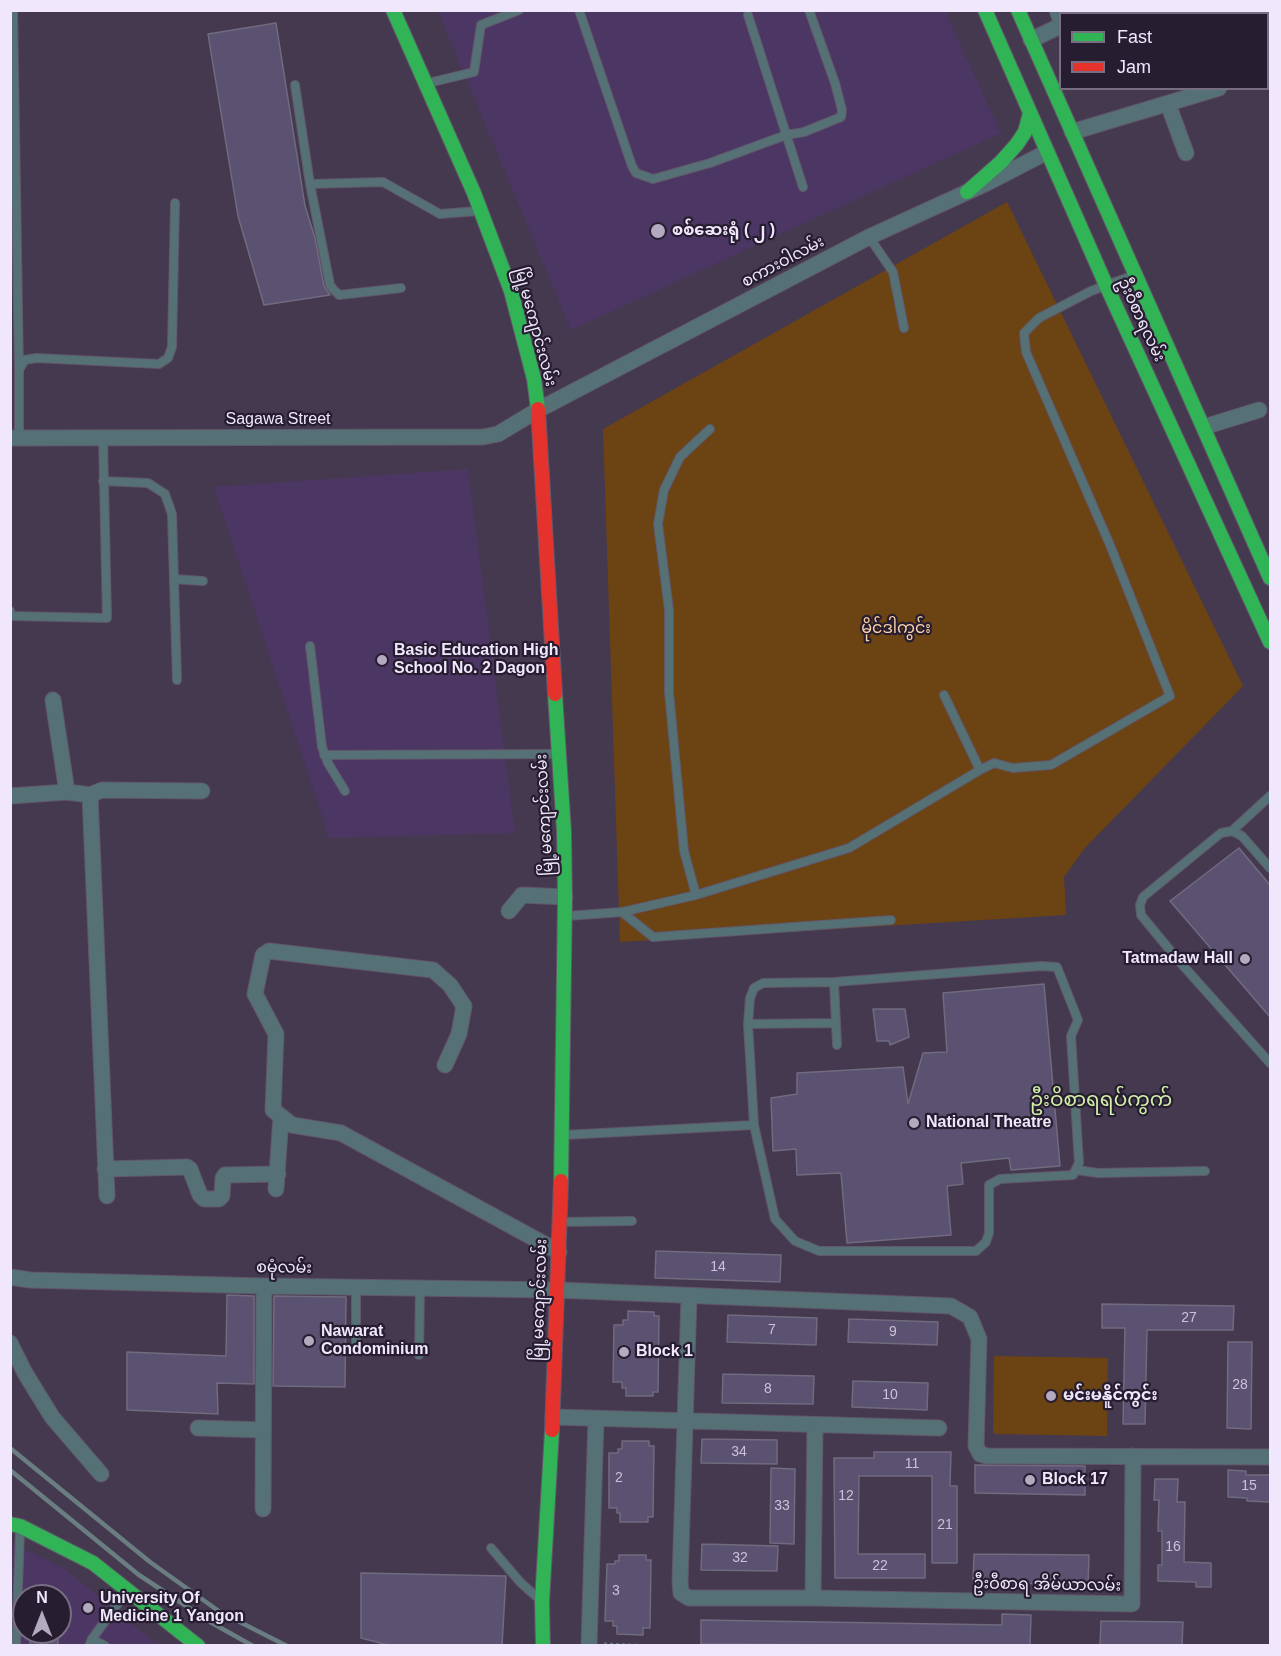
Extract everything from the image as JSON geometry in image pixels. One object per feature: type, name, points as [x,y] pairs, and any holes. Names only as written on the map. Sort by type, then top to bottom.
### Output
[{"type":"main road","name":"မြို့မကျောင်းလမ်း","points":[[393,10],[481,210],[511,291],[534,379],[538,410],[566,897],[560,1222],[553,1417],[542,1602],[543,1646]]},
{"type":"main road","name":"ဦးဝီစာရလမ်း","points":[[985,10],[1106,285],[1258,550],[1270,578]]},
{"type":"main road","name":"ဦးဝီစာရလမ်း","points":[[1018,10],[1136,275],[1233,563],[1270,642]]},
{"type":"main road","points":[[967,192],[1001,162],[1017,144],[1025,132],[1029,113]]},
{"type":"main road","points":[[1233,563],[1258,550]]},
{"type":"main road","points":[[15,1525],[93,1563],[198,1646]]},
{"type":"street","points":[[1031,40],[1059,26]]},
{"type":"street","points":[[1072,132],[1213,90]]},
{"type":"street","points":[[1167,104],[1186,153]]},
{"type":"street","name":"စကားဝါလမ်း","points":[[538,410],[869,237],[1047,152]]},
{"type":"street","name":"Sagawa Street","points":[[15,438],[483,437],[498,434],[538,410]]},
{"type":"street","points":[[1191,433],[1258,410]]},
{"type":"street","points":[[53,700],[67,792]]},
{"type":"street","points":[[10,796],[67,792],[90,795],[102,790],[202,791]]},
{"type":"street","points":[[90,795],[107,1196]]},
{"type":"street","points":[[509,911],[522,895],[566,897]]},
{"type":"street","points":[[445,1065],[459,1034],[464,1006],[450,985],[433,970],[265,952],[263,955],[255,994],[276,1034],[273,1110],[292,1125],[341,1133],[558,1252]]},
{"type":"street","points":[[105,1169],[187,1167],[202,1197],[219,1199],[222,1196],[225,1175],[277,1181],[281,1116]]},
{"type":"street","name":"စမုံလမ်း","points":[[10,1277],[30,1280],[264,1286],[556,1290]]},
{"type":"street","points":[[263,1509],[264,1286]]},
{"type":"street","points":[[556,1290],[951,1306],[970,1317],[979,1339],[976,1446],[980,1454],[987,1456],[1270,1457]]},
{"type":"street","name":"ဦးဝီစာရ အိမ်ယာလမ်း","points":[[689,1296],[681,1593],[688,1598],[1132,1604],[1133,1456]]},
{"type":"street","points":[[10,1343],[52,1417],[101,1474]]},
{"type":"street","points":[[553,1417],[939,1428]]},
{"type":"street","points":[[589,1644],[596,1419]]},
{"type":"street","points":[[813,1598],[815,1425]]},
{"type":"street","points":[[198,1428],[263,1430]]},
{"type":"lane","points":[[13,10],[13,142],[19,370],[15,438]]},
{"type":"lane","points":[[426,83],[474,72],[482,25],[519,10]]},
{"type":"lane","points":[[579,10],[632,166],[636,173],[653,179],[710,163],[786,135],[804,132],[841,117],[842,110],[809,10]]},
{"type":"lane","points":[[748,15],[803,187]]},
{"type":"lane","points":[[295,85],[310,184],[330,285],[339,296],[401,288]]},
{"type":"lane","points":[[310,184],[383,182],[440,214],[481,210]]},
{"type":"lane","points":[[19,370],[25,360],[36,358],[159,364],[168,358],[172,347],[175,203]]},
{"type":"lane","points":[[869,237],[893,272],[904,328]]},
{"type":"lane","points":[[565,916],[622,912],[696,895],[849,848],[994,763],[1013,768],[1051,765],[1170,696],[1110,544],[1026,352],[1024,333],[1039,318],[1106,285],[1136,275]]},
{"type":"lane","points":[[696,895],[684,851],[669,692],[669,610],[658,524],[664,490],[680,457],[710,429]]},
{"type":"lane","points":[[10,611],[11,616],[107,618],[103,438]]},
{"type":"lane","points":[[103,481],[148,483],[165,494],[172,514],[177,680]]},
{"type":"lane","points":[[174,579],[203,581]]},
{"type":"lane","points":[[310,646],[324,755],[345,791]]},
{"type":"lane","points":[[944,695],[980,770]]},
{"type":"lane","points":[[324,755],[558,754]]},
{"type":"lane","points":[[1270,796],[1232,831],[1221,833],[1143,897],[1140,905],[1141,915],[1178,960],[1270,1063]]},
{"type":"lane","points":[[1232,831],[1242,836],[1270,868]]},
{"type":"lane","points":[[622,912],[653,938],[891,920]]},
{"type":"lane","points":[[1041,966],[1057,967],[1078,1020],[1071,1036],[1079,1156],[1077,1170],[1073,1175],[1000,1179],[989,1185],[989,1233],[986,1242],[976,1251],[819,1251],[795,1241],[775,1219],[754,1125],[748,1024],[750,998],[754,988],[763,983],[834,982],[1041,966]]},
{"type":"lane","points":[[834,982],[837,1045]]},
{"type":"lane","points":[[748,1024],[836,1023]]},
{"type":"lane","points":[[562,1135],[754,1125]]},
{"type":"lane","points":[[1077,1170],[1098,1173],[1205,1171]]},
{"type":"lane","points":[[560,1222],[632,1221]]},
{"type":"lane","points":[[356,1287],[356,1348]]},
{"type":"lane","points":[[419,1355],[420,1288]]},
{"type":"lane","points":[[15,1525],[16,1646]]},
{"type":"lane","points":[[491,1548],[520,1582],[542,1602]]},
{"type":"lane","points":[[105,1646],[90,1642],[127,1591]]},
{"type":"path","points":[[589,1644],[654,1646]]},
{"type":"shaded area","name":"စစ်ဆေးရုံ ( ၂ )","points":[[438,11],[945,11],[1001,133],[571,330]]},
{"type":"shaded area","name":"Basic Education High School No. 2 Dagon","points":[[468,469],[515,833],[329,838],[214,487]]},
{"type":"shaded area","name":"University Of Medicine 1 Yangon","points":[[10,1542],[66,1570],[158,1645],[11,1645]]},
{"type":"green space","name":"မိုင်ဒါကွင်း","points":[[1007,202],[1243,686],[1084,849],[1064,877],[1066,915],[620,942],[603,429]]},
{"type":"green space","name":"မင်းမနိူင်ကွင်း","points":[[994,1356],[1108,1358],[1107,1436],[993,1434]]},
{"type":"building","points":[[276,23],[305,206],[315,238],[324,286],[330,295],[264,305],[238,216],[208,34]]},
{"type":"building","name":"Tatmadaw Hall","points":[[1239,848],[1270,885],[1270,1017],[1170,901]]},
{"type":"building","name":"National Theatre","points":[[1044,984],[1060,1166],[1011,1170],[1009,1158],[961,1163],[963,1184],[947,1186],[951,1235],[847,1243],[841,1173],[797,1175],[796,1149],[773,1151],[771,1098],[797,1094],[797,1073],[903,1067],[908,1104],[923,1053],[947,1052],[943,993]]},
{"type":"building","points":[[873,1009],[905,1009],[909,1037],[890,1045],[889,1041],[877,1041]]},
{"type":"building","points":[[656,1251],[781,1255],[780,1282],[655,1278]]},
{"type":"building","points":[[227,1295],[254,1296],[254,1384],[217,1383],[218,1414],[127,1410],[127,1352],[226,1356]]},
{"type":"building","name":"Nawarat Condominium","points":[[274,1296],[346,1297],[345,1387],[273,1386]]},
{"type":"building","points":[[1102,1304],[1234,1306],[1233,1330],[1147,1330],[1145,1424],[1123,1424],[1125,1328],[1102,1328]]},
{"type":"building","name":"Block 1","points":[[628,1311],[654,1312],[654,1316],[659,1316],[658,1392],[653,1392],[653,1396],[626,1396],[626,1388],[622,1388],[622,1382],[613,1382],[614,1325],[623,1325],[623,1320],[628,1320]]},
{"type":"building","points":[[728,1315],[817,1318],[816,1345],[727,1342]]},
{"type":"building","points":[[849,1319],[938,1322],[937,1345],[848,1342]]},
{"type":"building","points":[[1228,1342],[1252,1342],[1251,1429],[1227,1428]]},
{"type":"building","points":[[723,1374],[814,1376],[813,1404],[722,1403]]},
{"type":"building","points":[[853,1381],[928,1383],[927,1410],[852,1407]]},
{"type":"building","points":[[702,1439],[777,1440],[777,1464],[701,1463]]},
{"type":"building","points":[[622,1441],[649,1441],[649,1446],[654,1446],[653,1517],[648,1517],[648,1522],[620,1522],[620,1513],[617,1513],[617,1508],[609,1508],[609,1453],[618,1453],[618,1449],[622,1449]]},
{"type":"building","points":[[874,1452],[951,1452],[950,1486],[957,1486],[957,1563],[932,1563],[932,1476],[859,1476],[858,1554],[925,1554],[925,1578],[835,1578],[834,1458],[874,1458]]},
{"type":"building","name":"Block 17","points":[[975,1465],[1085,1466],[1085,1495],[975,1493]]},
{"type":"building","points":[[771,1468],[795,1469],[794,1544],[770,1543]]},
{"type":"building","points":[[1228,1470],[1246,1471],[1246,1475],[1270,1475],[1270,1502],[1228,1497]]},
{"type":"building","points":[[1155,1479],[1178,1479],[1177,1502],[1185,1502],[1184,1562],[1211,1563],[1211,1587],[1196,1587],[1196,1582],[1158,1581],[1158,1565],[1162,1565],[1162,1531],[1158,1531],[1159,1500],[1154,1500]]},
{"type":"building","points":[[702,1544],[778,1546],[777,1571],[701,1570]]},
{"type":"building","points":[[974,1554],[1089,1555],[1088,1584],[973,1583]]},
{"type":"building","points":[[619,1555],[646,1555],[646,1560],[651,1560],[650,1628],[643,1628],[643,1635],[617,1634],[617,1626],[613,1626],[613,1621],[605,1621],[607,1564],[615,1564],[615,1561],[619,1561]]},
{"type":"building","points":[[361,1573],[506,1576],[502,1646],[392,1646],[361,1638]]},
{"type":"building","points":[[1002,1614],[1031,1615],[1030,1646],[701,1644],[701,1620],[1002,1625]]},
{"type":"building","points":[[1101,1621],[1183,1622],[1182,1646],[1100,1646]]},
{"type":"building","points":[[30,1644],[58,1644],[58,1646],[30,1646]]},
{"type":"railway","points":[[10,1448],[150,1562],[220,1612],[287,1646]]},
{"type":"railway","points":[[10,1470],[139,1575],[212,1623],[253,1646]]},
{"type":"traffic: fast","points":[[393,10],[474,193],[511,291],[534,379],[538,409]]},
{"type":"traffic: fast","points":[[985,10],[1106,285],[1270,642]]},
{"type":"traffic: fast","points":[[1018,10],[1270,578]]},
{"type":"traffic: fast","points":[[967,192],[1001,162],[1017,144],[1025,132],[1030,113]]},
{"type":"traffic: fast","points":[[555,694],[564,832],[565,897],[561,1181]]},
{"type":"traffic: fast","points":[[543,1646],[542,1602],[552,1430]]},
{"type":"traffic: fast","points":[[10,1524],[20,1526],[93,1563],[198,1646]]},
{"type":"traffic: jam","points":[[538,409],[555,694]]},
{"type":"traffic: jam","points":[[552,1430],[561,1181]]},
{"type":"place","name":"စစ်ဆေးရုံ ( ၂ )","points":[[658,231]]},
{"type":"place","name":"Basic Education High School No. 2 Dagon","points":[[382,660]]},
{"type":"place","name":"Tatmadaw Hall","points":[[1245,959]]},
{"type":"place","name":"National Theatre","points":[[914,1123]]},
{"type":"place","name":"Nawarat Condominium","points":[[309,1341]]},
{"type":"place","name":"Block 1","points":[[624,1352]]},
{"type":"place","name":"မင်းမနိူင်ကွင်း","points":[[1051,1396]]},
{"type":"place","name":"Block 17","points":[[1030,1480]]},
{"type":"place","name":"University Of Medicine 1 Yangon","points":[[88,1608]]},
{"type":"district","name":"ဦးဝိစာရရပ်ကွက်","points":[[1101,1100]]}]
